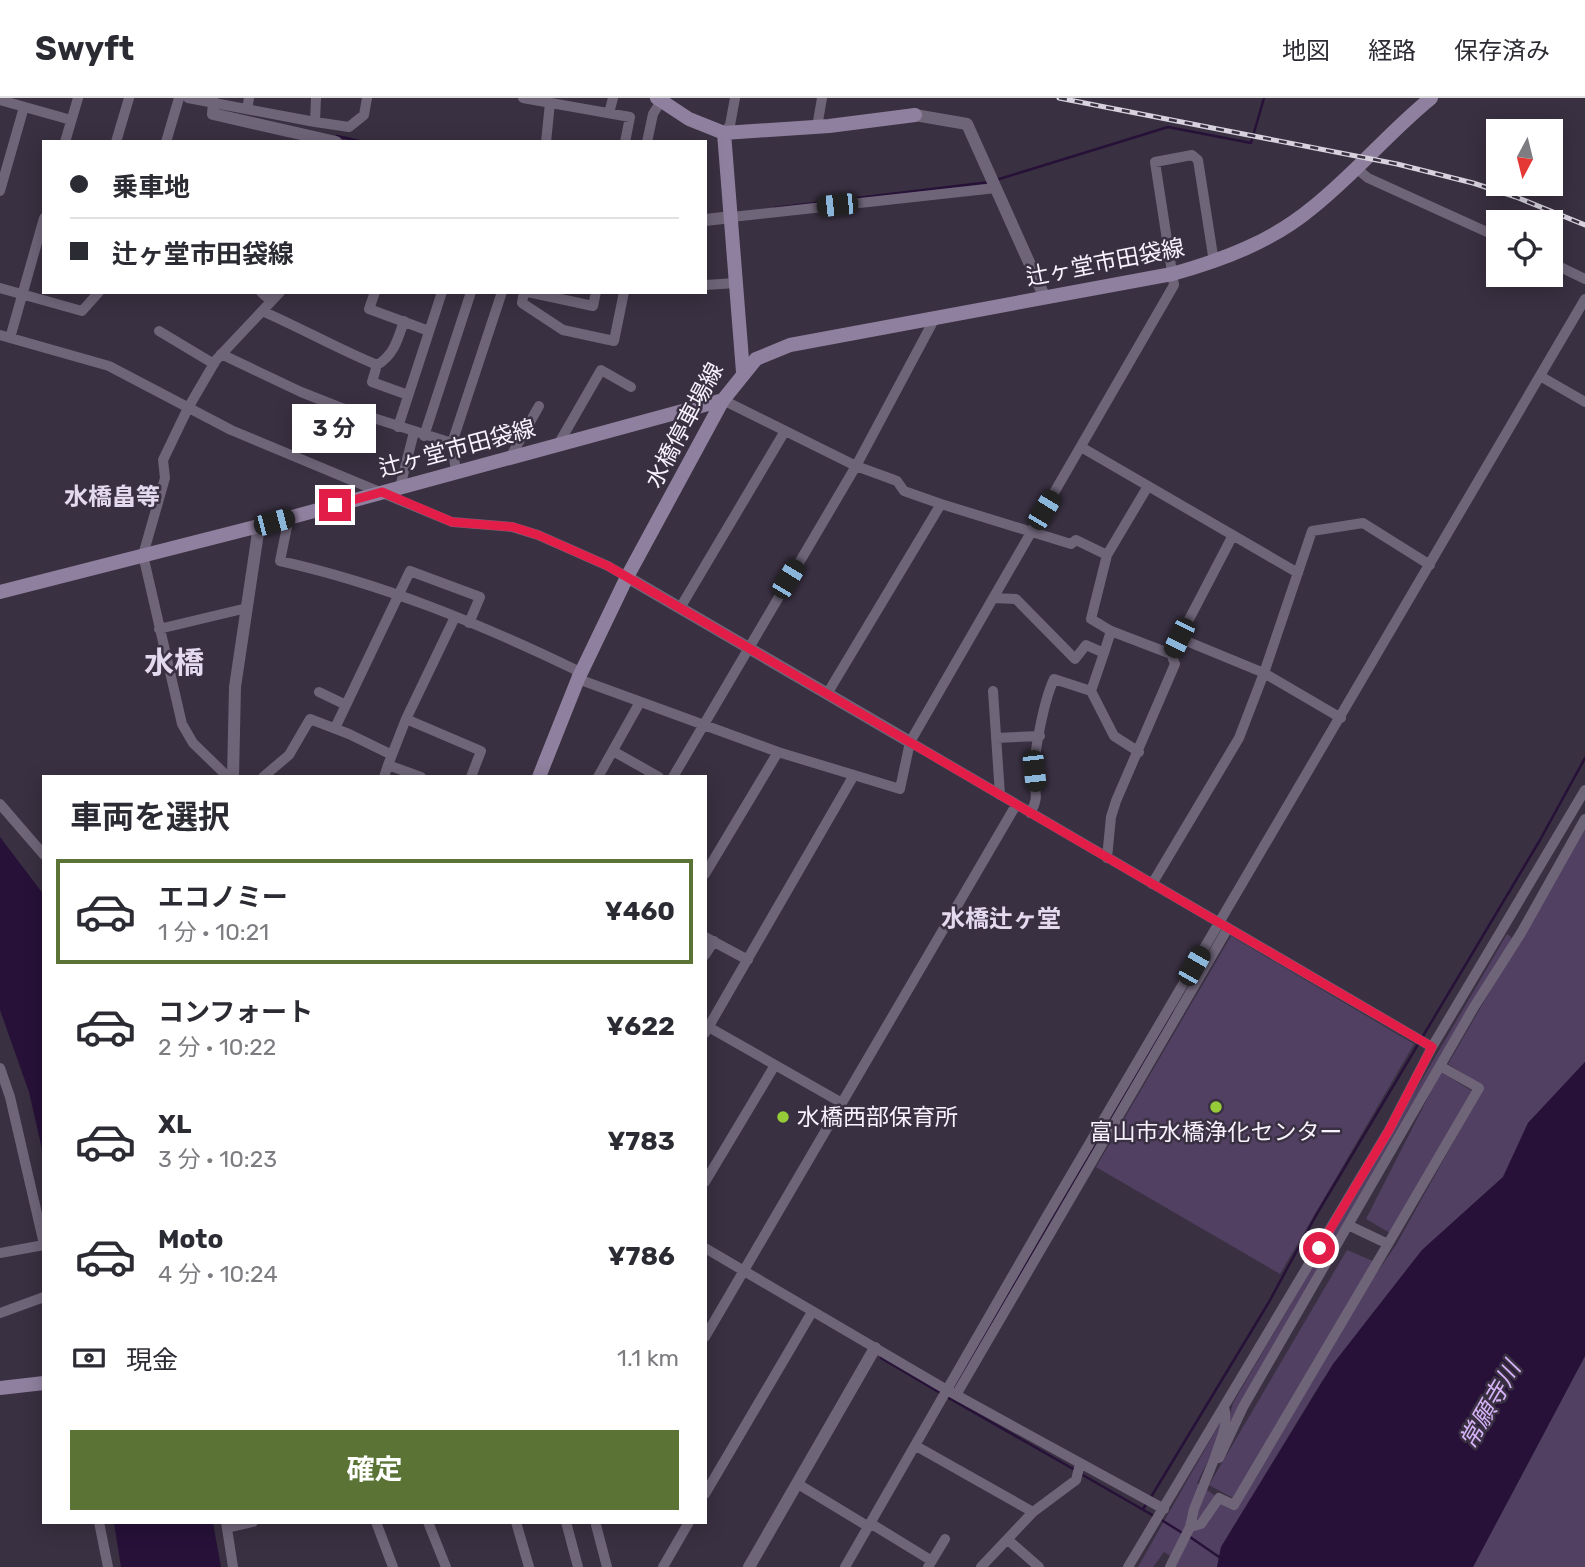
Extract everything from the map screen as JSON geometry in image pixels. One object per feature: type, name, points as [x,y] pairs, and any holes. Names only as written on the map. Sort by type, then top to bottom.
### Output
[{"type":"main road","name":"辻ヶ堂市田袋線","points":[[743,373],[755,359],[790,345],[1172,274],[1214,262],[1280,231],[1311,209],[1397,126],[1431,98]]},
{"type":"main road","points":[[665,101],[689,119],[724,133],[817,127],[915,115]]},
{"type":"main road","name":"水橋停車場線","points":[[540,775],[578,679],[627,577],[723,400],[743,373],[724,133]]},
{"type":"main road","name":"辻ヶ堂市田袋線","points":[[0,592],[259,526],[723,400]]},
{"type":"main road","points":[[0,1388],[42,1383]]},
{"type":"street","points":[[66,140],[78,98]]},
{"type":"street","points":[[117,140],[129,98]]},
{"type":"street","points":[[167,140],[179,98]]},
{"type":"street","points":[[188,98],[248,104],[315,122],[349,127],[365,115],[367,98]]},
{"type":"street","points":[[315,122],[316,98]]},
{"type":"street","points":[[523,98],[630,117],[625,140]]},
{"type":"street","points":[[609,113],[613,98]]},
{"type":"street","points":[[724,133],[730,124],[736,98]]},
{"type":"street","points":[[817,127],[822,98]]},
{"type":"street","points":[[0,100],[71,120]]},
{"type":"street","points":[[214,100],[213,114],[318,140]]},
{"type":"street","points":[[647,140],[653,114],[665,101]]},
{"type":"street","points":[[546,140],[550,103]]},
{"type":"street","points":[[0,191],[24,107]]},
{"type":"street","points":[[915,115],[967,124],[1045,298]]},
{"type":"street","points":[[289,517],[280,561],[338,574],[399,593],[533,649],[576,670],[578,679],[778,752],[900,789],[911,742],[1174,285],[1155,162],[1192,155],[1198,160],[1214,262]]},
{"type":"street","points":[[1356,168],[1368,178],[1486,232]]},
{"type":"street","points":[[707,220],[996,188]]},
{"type":"street","points":[[42,231],[5,336],[109,366],[231,430],[452,522],[513,527],[608,566],[1432,1047]]},
{"type":"street","points":[[1563,268],[1585,279]]},
{"type":"street","points":[[707,285],[736,283]]},
{"type":"street","points":[[0,288],[82,312],[97,294]]},
{"type":"street","points":[[263,294],[271,301]]},
{"type":"street","points":[[228,775],[193,743],[182,724],[143,555],[164,478],[163,460],[188,408],[221,354],[278,294]]},
{"type":"street","points":[[373,294],[369,309],[429,331]]},
{"type":"street","points":[[398,427],[441,294]]},
{"type":"street","points":[[400,487],[470,294]]},
{"type":"street","points":[[456,472],[452,443],[501,294]]},
{"type":"street","points":[[525,294],[522,303],[563,330],[614,341],[624,294]]},
{"type":"street","points":[[536,294],[593,306],[596,294]]},
{"type":"street","points":[[845,1567],[916,1446],[952,1393],[1585,299]]},
{"type":"street","points":[[262,310],[377,365]]},
{"type":"street","points":[[674,775],[856,466],[935,318]]},
{"type":"street","points":[[404,321],[396,346],[377,365],[372,383],[408,395]]},
{"type":"street","points":[[159,331],[214,363]]},
{"type":"street","points":[[221,354],[301,392],[398,427],[452,443]]},
{"type":"street","points":[[559,443],[601,370],[631,387]]},
{"type":"street","points":[[1540,376],[1585,402]]},
{"type":"street","points":[[723,400],[856,466],[897,481],[904,491],[1070,544],[1076,540],[1107,555]]},
{"type":"street","points":[[511,456],[540,406]]},
{"type":"street","points":[[680,608],[785,431]]},
{"type":"street","points":[[1081,447],[1298,573]]},
{"type":"street","points":[[1107,858],[1111,817],[1116,801],[1175,664],[1171,654],[1111,631],[1091,619],[1107,555],[1148,486]]},
{"type":"street","points":[[827,694],[941,504]]},
{"type":"street","points":[[1152,884],[1239,738],[1312,531],[1363,523],[1430,565]]},
{"type":"street","points":[[230,775],[235,687],[259,526]]},
{"type":"street","points":[[1171,654],[1233,535]]},
{"type":"street","points":[[335,729],[410,570],[480,597],[469,623]]},
{"type":"street","points":[[993,598],[1016,599],[1075,659],[1086,645],[1104,653]]},
{"type":"street","points":[[159,629],[247,608]]},
{"type":"street","points":[[385,775],[406,719],[455,617]]},
{"type":"street","points":[[1091,691],[1111,631]]},
{"type":"street","points":[[1179,638],[1264,673],[1341,718]]},
{"type":"street","points":[[1030,813],[1037,802],[1034,771],[1054,679],[1091,691],[1114,736],[1139,752]]},
{"type":"street","points":[[993,691],[1000,795]]},
{"type":"street","points":[[318,692],[346,705]]},
{"type":"street","points":[[599,775],[640,702]]},
{"type":"street","points":[[265,775],[289,755],[310,719],[335,729],[417,775]]},
{"type":"street","points":[[406,719],[481,751],[472,775]]},
{"type":"street","points":[[996,738],[1040,736]]},
{"type":"street","points":[[612,751],[655,775]]},
{"type":"street","points":[[707,871],[778,752]]},
{"type":"street","points":[[707,1027],[854,775]]},
{"type":"street","points":[[1128,1567],[1389,1130],[1432,1047],[1585,790]]},
{"type":"street","points":[[0,804],[42,853]]},
{"type":"street","points":[[707,1334],[1016,805]]},
{"type":"street","points":[[1215,1457],[1219,1458],[1244,1407],[1348,1225],[1521,933],[1585,819]]},
{"type":"street","points":[[709,939],[748,960]]},
{"type":"street","points":[[707,1030],[842,1103]]},
{"type":"street","points":[[707,1179],[775,1065]]},
{"type":"street","points":[[1191,1527],[1201,1524],[1219,1498],[1234,1506],[1479,1088],[1440,1066]]},
{"type":"street","points":[[0,1068],[10,1097],[42,1235]]},
{"type":"street","points":[[1348,1225],[1388,1244]]},
{"type":"street","points":[[0,1253],[42,1244]]},
{"type":"street","points":[[707,1249],[952,1393],[1164,1509]]},
{"type":"street","points":[[0,1313],[42,1298]]},
{"type":"street","points":[[707,1491],[812,1312]]},
{"type":"street","points":[[749,1567],[876,1348]]},
{"type":"street","points":[[1170,1567],[1191,1527],[1194,1509],[1215,1457],[1225,1424],[1224,1407]]},
{"type":"street","points":[[916,1446],[1033,1512]]},
{"type":"street","points":[[981,1567],[1033,1512],[1076,1480],[1080,1464]]},
{"type":"street","points":[[798,1484],[870,1525],[930,1564],[945,1539]]},
{"type":"street","points":[[99,1524],[108,1567]]},
{"type":"street","points":[[377,1524],[393,1567]]},
{"type":"street","points":[[429,1524],[446,1567]]},
{"type":"street","points":[[517,1524],[529,1567]]},
{"type":"street","points":[[567,1524],[578,1567]]},
{"type":"street","points":[[663,1567],[687,1524]]},
{"type":"street","points":[[227,1525],[233,1567]]},
{"type":"street","points":[[596,1525],[607,1567]]},
{"type":"street","points":[[1008,1540],[1039,1567]]},
{"type":"shaded area","points":[[1585,827],[1585,1062],[1528,1123],[1503,1177],[1422,1250],[1322,1381],[1221,1547],[1217,1567],[1175,1567],[1178,1561],[1164,1552],[1153,1567],[1138,1567],[1221,1421],[1214,1448],[1197,1483],[1234,1509],[1371,1281],[1396,1245],[1484,1087],[1448,1064]]},
{"type":"shaded area","points":[[1507,934],[1512,938],[1222,1443],[1233,1403]]},
{"type":"shaded area","points":[[1231,936],[1414,1044],[1280,1274],[1096,1167]]},
{"type":"shaded area","points":[[1441,1072],[1472,1091],[1390,1233],[1366,1219]]},
{"type":"shaded area","points":[[1347,1250],[1373,1261],[1233,1498],[1209,1485]]},
{"type":"shaded area","points":[[1585,1356],[1585,1567],[1473,1567]]},
{"type":"water","points":[[0,837],[42,892],[42,1149],[29,1092],[0,1010]]},
{"type":"water","name":"常願寺川","points":[[1585,1062],[1585,1356],[1473,1567],[1217,1567],[1221,1547],[1333,1364],[1422,1250],[1503,1177],[1528,1123]]},
{"type":"water","points":[[114,1524],[213,1524],[221,1567],[121,1567]]},
{"type":"waterway","points":[[996,180],[1168,127],[1251,143],[1264,98]]},
{"type":"waterway","points":[[337,136],[355,140]]},
{"type":"waterway","points":[[774,208],[990,182]]},
{"type":"waterway","points":[[1151,1497],[1269,1302],[1315,1217],[1540,840],[1585,758]]},
{"type":"waterway","points":[[953,1390],[1174,1012]]},
{"type":"waterway","points":[[881,1358],[942,1394]]},
{"type":"waterway","points":[[947,1397],[1075,1470]]},
{"type":"waterway","points":[[1081,1474],[1154,1516]]},
{"type":"waterway","points":[[1143,1509],[1147,1503]]},
{"type":"waterway","points":[[1160,1519],[1184,1534]]},
{"type":"waterway","points":[[1190,1537],[1222,1559]]},
{"type":"railway","points":[[1059,98],[1397,164],[1473,183],[1585,225]]},
{"type":"place","name":"富山市水橋浄化センター","points":[[1216,1107]]},
{"type":"place","name":"水橋西部保育所","points":[[783,1117]]},
{"type":"district","name":"水橋畠等","points":[[112,497]]},
{"type":"district","name":"水橋","points":[[174,663]]},
{"type":"district","name":"水橋辻ヶ堂","points":[[1001,919]]},
{"type":"route","points":[[335,505],[382,492],[452,522],[513,527],[538,535],[608,566],[1432,1047],[1389,1130],[1319,1248]]}]
